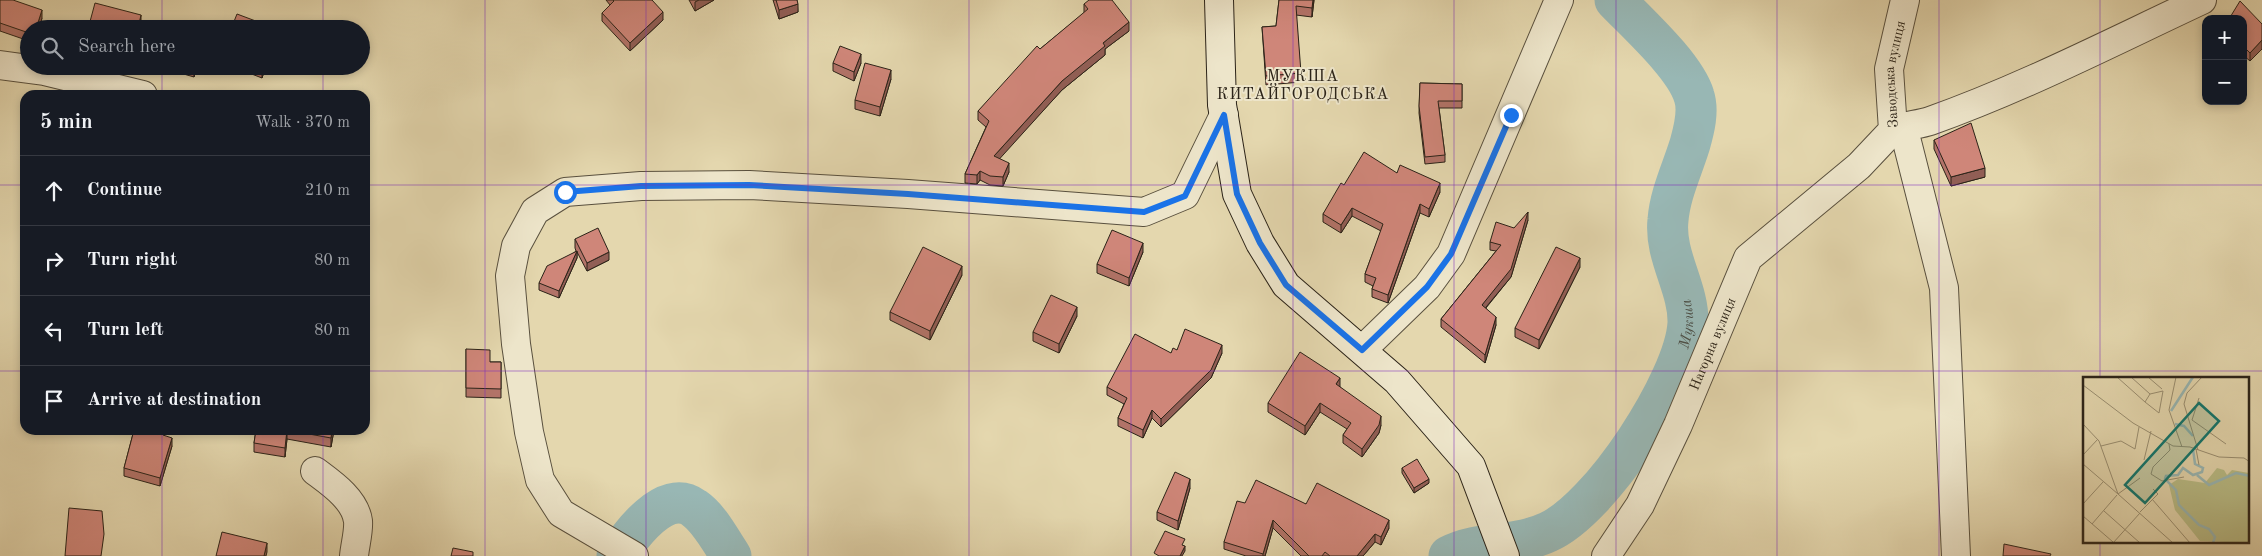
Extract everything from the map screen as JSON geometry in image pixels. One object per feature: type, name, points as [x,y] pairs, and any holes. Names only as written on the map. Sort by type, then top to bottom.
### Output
[{"type":"street","points":[[1220,0],[1224,115],[1237,194],[1260,243],[1286,285],[1397,380],[1471,466],[1505,556]]},
{"type":"street","points":[[1362,350],[1427,287],[1451,254],[1559,0]]},
{"type":"street","name":"Заводська вулиця","points":[[1859,166],[1898,128],[1889,69],[1905,0]]},
{"type":"street","points":[[1956,556],[1944,288],[1898,128],[1928,122],[2034,79],[2202,0]]},
{"type":"street","points":[[0,64],[20,67]]},
{"type":"street","points":[[60,75],[122,90]]},
{"type":"street","points":[[634,556],[561,513],[540,480],[529,432],[517,354],[510,276],[516,246],[535,211],[565,192],[641,186],[749,185],[908,194],[1144,212],[1185,196],[1224,115]]},
{"type":"street","name":"Нагорна вулиця","points":[[1606,556],[1640,505],[1678,425],[1748,258],[1859,166]]},
{"type":"street","points":[[315,471],[346,497],[355,512],[358,522],[354,556]]},
{"type":"building","points":[[0,0],[13,0],[42,10],[39,20],[20,20],[20,30],[0,23]]},
{"type":"building","points":[[613,0],[652,0],[663,12],[630,43],[602,13]]},
{"type":"building","points":[[776,0],[797,0],[798,4],[779,10]]},
{"type":"building","points":[[1089,0],[1112,0],[1129,22],[1103,43],[1105,46],[1062,81],[994,156],[1009,163],[1003,177],[990,176],[980,171],[977,175],[965,174],[989,121],[978,111],[1037,46],[1040,49],[1088,9],[1084,4]]},
{"type":"building","points":[[1279,0],[1313,0],[1312,8],[1296,6],[1301,73],[1266,76],[1262,27],[1276,26]]},
{"type":"building","points":[[2240,1],[2262,24],[2262,40],[2250,53],[2247,50],[2247,15],[2231,15]]},
{"type":"building","points":[[95,3],[141,15],[140,20],[90,20]]},
{"type":"building","points":[[237,14],[253,20],[235,20]]},
{"type":"building","points":[[840,46],[861,54],[854,72],[833,63]]},
{"type":"building","points":[[865,63],[891,70],[880,107],[855,100]]},
{"type":"building","points":[[1420,83],[1462,84],[1462,101],[1438,101],[1445,155],[1425,157],[1419,106]]},
{"type":"building","points":[[1971,123],[1985,168],[1951,177],[1934,140]]},
{"type":"building","points":[[1364,152],[1397,173],[1400,165],[1440,183],[1429,209],[1420,204],[1388,295],[1372,289],[1376,278],[1365,274],[1383,224],[1352,208],[1341,225],[1323,214],[1341,183],[1344,185]]},
{"type":"building","points":[[1528,212],[1511,269],[1482,305],[1496,317],[1485,355],[1441,319],[1501,245],[1490,242],[1496,222],[1514,228]]},
{"type":"building","points":[[598,228],[609,252],[587,263],[575,239]]},
{"type":"building","points":[[1112,230],[1143,243],[1129,278],[1097,264]]},
{"type":"building","points":[[923,247],[962,266],[930,331],[890,312]]},
{"type":"building","points":[[1556,247],[1580,258],[1539,340],[1515,328]]},
{"type":"building","points":[[577,251],[559,291],[539,283],[547,266]]},
{"type":"building","points":[[1051,295],[1077,307],[1059,344],[1033,332]]},
{"type":"building","points":[[1185,329],[1222,345],[1211,370],[1161,419],[1152,410],[1143,430],[1118,418],[1127,398],[1107,387],[1135,334],[1171,353],[1173,348],[1177,350]]},
{"type":"building","points":[[466,349],[490,350],[490,362],[501,362],[501,389],[466,388]]},
{"type":"building","points":[[1300,352],[1340,378],[1336,384],[1381,416],[1379,425],[1362,449],[1343,435],[1351,423],[1320,403],[1305,426],[1268,403]]},
{"type":"building","points":[[133,435],[163,435],[172,438],[160,478],[124,468]]},
{"type":"building","points":[[255,435],[286,435],[285,448],[254,443]]},
{"type":"building","points":[[314,435],[331,435],[331,438]]},
{"type":"building","points":[[1417,459],[1429,479],[1414,488],[1402,468]]},
{"type":"building","points":[[1175,472],[1190,479],[1178,521],[1157,512]]},
{"type":"building","points":[[1256,480],[1306,504],[1317,483],[1389,520],[1381,537],[1375,534],[1357,556],[1330,556],[1325,552],[1322,556],[1309,556],[1273,520],[1263,554],[1224,542],[1237,501],[1245,503]]},
{"type":"building","points":[[69,508],[102,511],[104,534],[101,556],[65,556]]},
{"type":"building","points":[[1165,531],[1185,539],[1182,545],[1185,546],[1180,556],[1159,556],[1154,553]]},
{"type":"building","points":[[222,532],[267,543],[264,556],[216,556]]},
{"type":"building","points":[[2004,544],[2051,554],[2050,556],[2003,556]]},
{"type":"building","points":[[453,548],[473,552],[473,556],[451,556]]},
{"type":"waterway","name":"Мукша","points":[[1449,556],[1473,548],[1536,537],[1569,519],[1591,498],[1614,471],[1636,440],[1656,408],[1672,376],[1683,347],[1688,323],[1687,310],[1670,246],[1668,220],[1674,191],[1693,133],[1696,114],[1694,96],[1689,84],[1671,59],[1615,0]]},
{"type":"waterway","name":"Мукша","points":[[617,556],[639,526],[650,517],[660,509],[672,504],[683,503],[694,508],[705,518],[731,556]]},
{"type":"district","name":"МУКША КИТАЙГОРОДСЬКА","points":[[1303,84]]},
{"type":"route","points":[[565,192],[641,186],[749,185],[908,194],[1144,212],[1185,196],[1224,115],[1237,194],[1260,243],[1286,285],[1362,350],[1427,287],[1451,254],[1511,115]]}]
